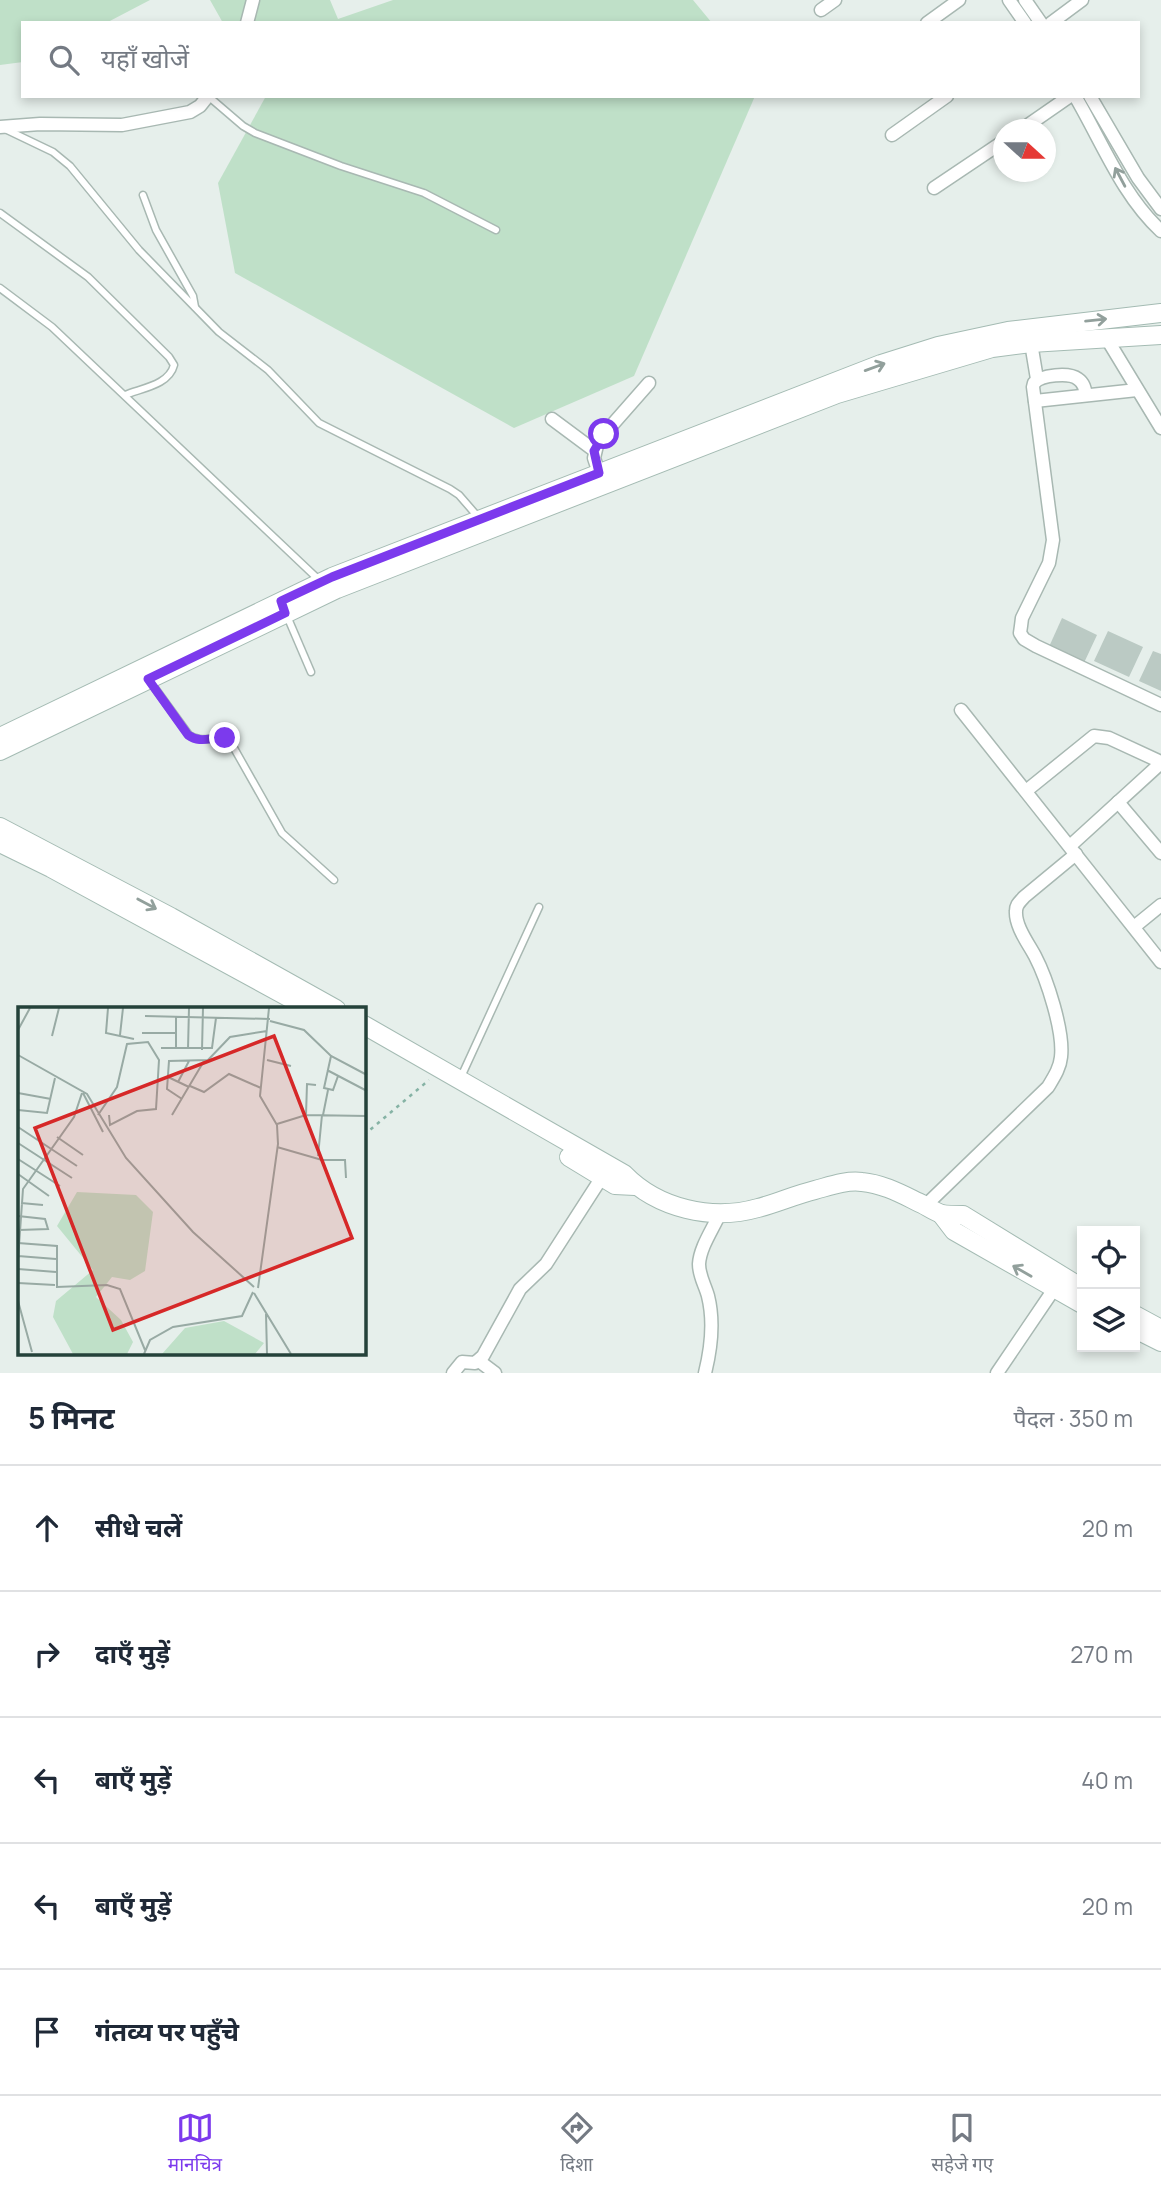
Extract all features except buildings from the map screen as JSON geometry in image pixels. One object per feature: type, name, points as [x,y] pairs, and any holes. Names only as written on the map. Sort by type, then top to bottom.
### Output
[{"type":"street","points":[[248,21],[253,0]]},
{"type":"street","points":[[821,10],[835,0]]},
{"type":"street","points":[[931,21],[959,0]]},
{"type":"street","points":[[1009,0],[1024,21]]},
{"type":"street","points":[[1025,0],[1040,21]]},
{"type":"street","points":[[1054,21],[1083,0]]},
{"type":"street","points":[[0,127],[40,124],[122,125],[179,116],[200,106],[206,98]]},
{"type":"street","points":[[892,135],[944,98]]},
{"type":"street","points":[[1037,119],[1067,98]]},
{"type":"street","points":[[1076,98],[1128,192],[1143,215],[1161,231]]},
{"type":"street","points":[[1091,98],[1138,178],[1161,209]]},
{"type":"street","points":[[934,188],[993,148]]},
{"type":"street","points":[[0,751],[148,679],[283,607],[321,582],[881,364],[938,346],[1021,329],[1161,313]]},
{"type":"street","points":[[1124,318],[1126,337]]},
{"type":"street","points":[[0,737],[283,607],[337,589],[837,394],[992,348],[1161,335]]},
{"type":"street","points":[[1107,339],[1161,428]]},
{"type":"street","points":[[1031,343],[1037,379],[1033,387],[1053,540],[1049,563],[1022,618],[1020,633],[1035,646],[1161,705]]},
{"type":"street","points":[[1037,379],[1076,377],[1081,381],[1086,395]]},
{"type":"street","points":[[594,451],[604,434],[649,383]]},
{"type":"street","points":[[1035,401],[1137,390]]},
{"type":"street","points":[[552,419],[594,451],[599,473]]},
{"type":"street","points":[[961,710],[1161,962]]},
{"type":"street","points":[[933,1210],[1048,1087],[1057,1072],[1061,1057],[1061,1040],[1050,993],[1038,961],[1018,922],[1017,905],[1161,762],[1108,738],[1094,736],[1026,792]]},
{"type":"street","points":[[1118,802],[1161,853]]},
{"type":"street","points":[[0,827],[172,917],[332,1007]]},
{"type":"street","points":[[0,843],[306,1007]]},
{"type":"street","points":[[1134,928],[1161,905]]},
{"type":"street","points":[[366,1026],[624,1174],[635,1186],[683,1209],[710,1214],[757,1208],[794,1195],[850,1182],[863,1182],[886,1187],[933,1210],[963,1215],[1077,1285]]},
{"type":"street","points":[[366,1039],[434,1076],[615,1185],[635,1186]]},
{"type":"street","points":[[453,1373],[462,1362],[480,1361],[520,1289],[546,1264],[602,1177]]},
{"type":"street","points":[[933,1210],[954,1231],[1077,1301]]},
{"type":"street","points":[[705,1373],[711,1318],[699,1263],[720,1213]]},
{"type":"street","points":[[997,1373],[1054,1289]]},
{"type":"street","points":[[1140,1318],[1161,1329]]},
{"type":"street","points":[[1140,1332],[1161,1342]]},
{"type":"street","points":[[480,1361],[495,1373]]},
{"type":"lane","points":[[210,98],[255,133],[341,166],[424,193],[496,230]]},
{"type":"lane","points":[[0,127],[53,152],[70,166],[139,250],[227,339],[268,370],[319,424],[450,489],[459,495],[480,519]]},
{"type":"lane","points":[[143,195],[156,230],[193,296],[195,307]]},
{"type":"lane","points":[[0,213],[88,277],[169,357],[174,365],[172,373],[166,379],[125,395]]},
{"type":"lane","points":[[0,288],[37,314],[321,582]]},
{"type":"lane","points":[[283,607],[310,672]]},
{"type":"lane","points":[[148,679],[188,735],[195,740],[225,738],[230,741],[282,834],[334,880]]},
{"type":"lane","points":[[460,1079],[539,907]]},
{"type":"path","points":[[366,1133],[434,1076]]},
{"type":"green space","points":[[0,0],[150,0],[110,21],[21,21],[21,62],[0,65]]},
{"type":"green space","points":[[210,0],[330,0],[338,19],[393,0],[693,0],[710,21],[222,21]]},
{"type":"green space","points":[[265,98],[754,98],[634,376],[514,428],[235,273],[218,183]]},
{"type":"route","points":[[225,738],[203,741],[188,735],[148,679],[285,613],[281,601],[332,577],[599,473],[594,451],[604,434]]}]
